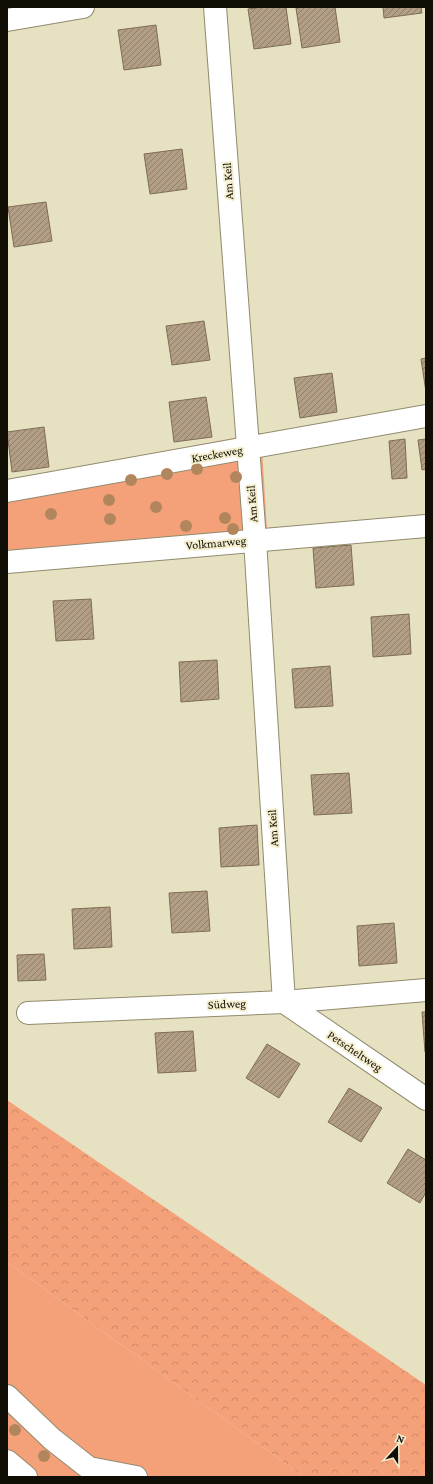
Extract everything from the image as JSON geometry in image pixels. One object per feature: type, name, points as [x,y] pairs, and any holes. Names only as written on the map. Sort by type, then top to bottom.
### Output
[{"type":"street","points":[[7,20],[83,7]]},
{"type":"street","name":"Am Keil","points":[[215,7],[255,540],[284,1002]]},
{"type":"street","name":"Kreckeweg","points":[[7,491],[426,416]]},
{"type":"street","name":"Volkmarweg","points":[[7,562],[426,526]]},
{"type":"street","name":"Südweg","points":[[28,1013],[284,1002],[426,990]]},
{"type":"street","name":"Petscheltweg","points":[[284,1002],[426,1099]]},
{"type":"street","points":[[7,1396],[52,1439],[89,1468],[136,1477]]},
{"type":"street","points":[[7,1461],[26,1477]]},
{"type":"green space","points":[[261,433],[268,546],[7,568],[7,481]]},
{"type":"green space","points":[[7,1100],[426,1385],[426,1477],[304,1477],[7,1262]]},
{"type":"green space","points":[[7,1262],[304,1477],[7,1477]]},
{"type":"building","points":[[263,7],[286,7],[291,44],[254,49],[248,9]]},
{"type":"building","points":[[335,7],[340,42],[302,48],[296,8]]},
{"type":"building","points":[[383,7],[421,7],[422,13],[384,18]]},
{"type":"building","points":[[156,25],[161,65],[124,70],[118,30]]},
{"type":"building","points":[[182,149],[187,189],[150,194],[144,154]]},
{"type":"building","points":[[46,202],[52,241],[14,247],[8,207]]},
{"type":"building","points":[[204,321],[210,360],[172,365],[166,326]]},
{"type":"building","points":[[426,358],[426,392],[421,359]]},
{"type":"building","points":[[332,373],[337,412],[300,418],[294,378]]},
{"type":"building","points":[[206,397],[212,437],[174,442],[169,402]]},
{"type":"building","points":[[44,427],[49,467],[12,472],[7,432]]},
{"type":"building","points":[[405,439],[407,478],[392,479],[389,441]]},
{"type":"building","points":[[426,439],[426,469],[422,470],[418,440]]},
{"type":"building","points":[[351,545],[354,585],[316,588],[313,548]]},
{"type":"building","points":[[91,599],[94,639],[56,641],[53,601]]},
{"type":"building","points":[[409,614],[411,654],[373,657],[371,617]]},
{"type":"building","points":[[217,660],[219,699],[181,702],[179,662]]},
{"type":"building","points":[[330,666],[333,706],[295,708],[292,669]]},
{"type":"building","points":[[349,773],[352,813],[314,815],[311,775]]},
{"type":"building","points":[[257,825],[259,865],[221,867],[219,828]]},
{"type":"building","points":[[207,891],[210,931],[172,933],[169,893]]},
{"type":"building","points":[[110,907],[112,947],[74,949],[72,909]]},
{"type":"building","points":[[394,923],[397,963],[359,966],[357,926]]},
{"type":"building","points":[[44,954],[46,980],[18,981],[17,955]]},
{"type":"building","points":[[422,1012],[426,1012],[426,1052],[425,1052]]},
{"type":"building","points":[[193,1031],[196,1071],[158,1073],[155,1033]]},
{"type":"building","points":[[267,1044],[300,1064],[279,1098],[246,1078]]},
{"type":"building","points":[[349,1088],[382,1108],[361,1142],[328,1122]]},
{"type":"building","points":[[408,1149],[426,1160],[426,1192],[420,1203],[387,1183]]}]
